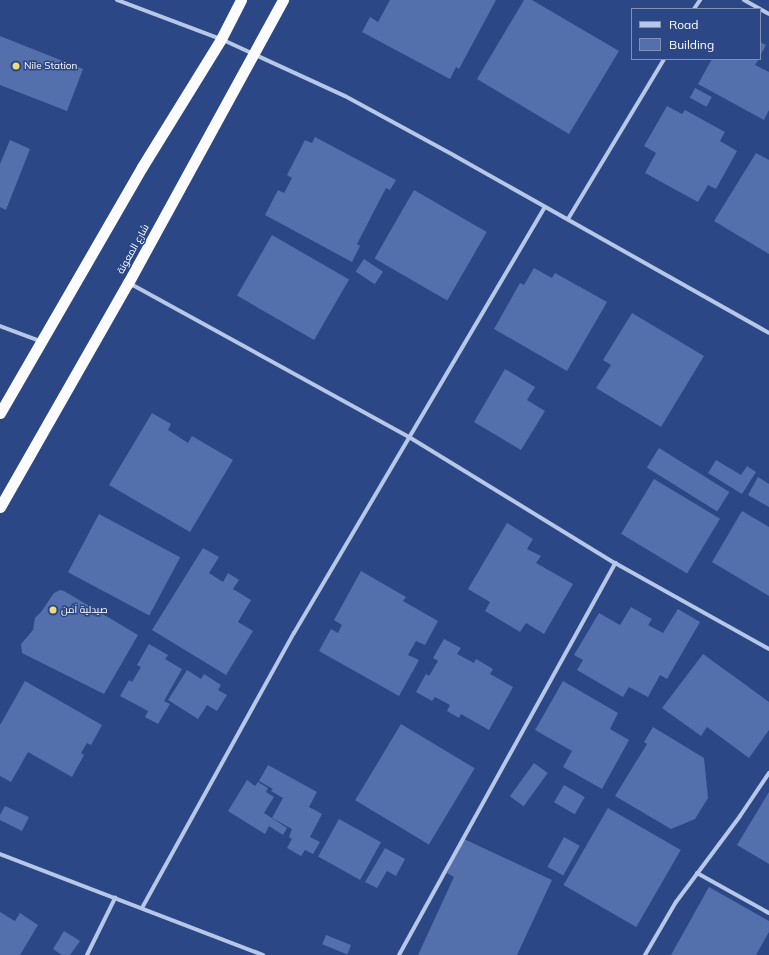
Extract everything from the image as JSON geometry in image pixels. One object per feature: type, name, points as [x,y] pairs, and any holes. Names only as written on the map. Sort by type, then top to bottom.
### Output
[{"type":"highway","points":[[0,413],[142,167],[221,39],[241,0]]},
{"type":"highway","name":"شارع المعونة","points":[[0,507],[128,283],[283,0]]},
{"type":"street","points":[[117,0],[221,39],[345,96],[568,219],[769,333]]},
{"type":"street","points":[[744,0],[758,8]]},
{"type":"street","points":[[568,219],[663,60]]},
{"type":"street","points":[[142,908],[294,634],[545,207]]},
{"type":"street","points":[[128,283],[409,438],[615,563],[769,649]]},
{"type":"street","points":[[0,326],[40,342]]},
{"type":"street","points":[[398,955],[615,563]]},
{"type":"street","points":[[645,955],[676,902],[740,816],[769,773]]},
{"type":"street","points":[[0,854],[263,955]]},
{"type":"street","points":[[697,873],[769,913]]},
{"type":"street","points":[[87,955],[115,898]]},
{"type":"building","points":[[390,0],[496,0],[459,69],[456,67],[450,79],[362,32],[370,17],[378,22]]},
{"type":"building","points":[[524,0],[532,0],[619,51],[569,134],[477,79]]},
{"type":"building","points":[[0,36],[83,69],[67,111],[0,85]]},
{"type":"building","points":[[761,42],[766,45],[761,54]]},
{"type":"building","points":[[711,60],[758,60],[755,65],[769,72],[769,110],[764,120],[698,84]]},
{"type":"building","points":[[695,88],[712,97],[707,107],[690,98]]},
{"type":"building","points":[[667,106],[682,114],[685,110],[725,132],[720,141],[737,151],[716,189],[708,185],[698,202],[645,173],[656,153],[644,146]]},
{"type":"building","points":[[315,137],[396,180],[390,190],[386,188],[357,244],[360,246],[352,262],[265,215],[278,190],[284,193],[292,178],[287,175],[305,140],[312,143]]},
{"type":"building","points":[[10,140],[30,149],[6,210],[0,207],[0,164]]},
{"type":"building","points":[[756,153],[769,160],[769,254],[714,221]]},
{"type":"building","points":[[414,190],[487,232],[447,300],[374,258]]},
{"type":"building","points":[[272,235],[349,280],[314,340],[237,296]]},
{"type":"building","points":[[364,259],[383,272],[375,284],[356,271]]},
{"type":"building","points":[[534,268],[552,278],[555,273],[607,302],[567,371],[494,329],[520,283],[524,285]]},
{"type":"building","points":[[632,313],[704,356],[661,427],[596,388],[611,365],[603,360]]},
{"type":"building","points":[[505,369],[535,387],[527,400],[545,411],[521,450],[474,422]]},
{"type":"building","points":[[152,413],[171,424],[168,430],[188,443],[192,436],[233,460],[190,532],[109,485]]},
{"type":"building","points":[[659,448],[729,492],[717,511],[647,468]]},
{"type":"building","points":[[716,460],[741,475],[747,466],[756,472],[742,494],[708,473]]},
{"type":"building","points":[[758,477],[769,484],[769,507],[748,495]]},
{"type":"building","points":[[654,479],[720,519],[687,574],[621,534]]},
{"type":"building","points":[[742,511],[769,527],[769,596],[712,562]]},
{"type":"building","points":[[99,514],[180,557],[149,615],[68,572]]},
{"type":"building","points":[[507,523],[533,539],[527,549],[541,556],[536,563],[573,584],[544,634],[526,623],[520,632],[485,611],[490,602],[468,589]]},
{"type":"building","points":[[203,548],[219,557],[209,573],[223,582],[228,573],[239,580],[233,589],[251,600],[238,622],[253,631],[226,675],[152,630]]},
{"type":"building","points":[[361,571],[406,597],[403,601],[438,621],[425,645],[416,641],[408,655],[419,660],[399,696],[319,651],[331,629],[338,633],[342,625],[334,620]]},
{"type":"building","points":[[60,590],[138,635],[104,694],[22,653],[21,644],[33,630],[35,618],[54,593]]},
{"type":"building","points":[[631,607],[652,619],[648,625],[663,633],[678,609],[700,622],[667,679],[660,675],[648,697],[629,687],[623,697],[577,670],[583,660],[574,655],[599,613],[620,625]]},
{"type":"building","points":[[444,639],[461,648],[457,654],[474,663],[476,659],[493,669],[490,674],[513,687],[489,730],[461,714],[459,718],[447,711],[450,705],[435,697],[432,701],[416,692],[426,674],[429,676],[438,661],[433,658]]},
{"type":"building","points":[[149,644],[168,655],[165,659],[182,669],[164,701],[170,704],[158,724],[145,717],[148,711],[120,696],[129,680],[132,682],[141,667],[137,665]]},
{"type":"building","points":[[703,654],[769,702],[769,730],[749,758],[707,727],[701,736],[662,708]]},
{"type":"building","points":[[187,670],[201,679],[204,674],[221,685],[218,690],[227,695],[217,711],[207,705],[198,719],[168,700]]},
{"type":"building","points":[[25,681],[102,725],[91,745],[87,743],[81,753],[84,755],[72,777],[28,752],[11,782],[0,776],[0,725]]},
{"type":"building","points":[[563,681],[618,713],[610,729],[629,740],[602,789],[563,767],[572,751],[535,730]]},
{"type":"building","points":[[401,724],[475,768],[429,845],[355,800]]},
{"type":"building","points":[[653,727],[704,758],[708,798],[695,819],[671,829],[615,796],[647,744],[644,742]]},
{"type":"building","points":[[534,763],[548,773],[524,806],[510,796]]},
{"type":"building","points":[[268,765],[317,792],[309,807],[322,814],[310,837],[320,842],[313,854],[305,850],[301,856],[287,848],[292,839],[289,837],[292,829],[272,818],[283,798],[271,791],[273,789],[259,781]]},
{"type":"building","points":[[247,780],[255,786],[258,782],[268,788],[266,792],[274,797],[264,813],[287,828],[283,835],[269,826],[265,834],[228,811]]},
{"type":"building","points":[[564,785],[585,797],[575,814],[554,802]]},
{"type":"building","points":[[769,792],[769,864],[737,845]]},
{"type":"building","points":[[5,806],[29,817],[22,831],[0,820],[0,815]]},
{"type":"building","points":[[608,808],[681,850],[636,927],[564,885]]},
{"type":"building","points":[[339,819],[381,842],[360,880],[318,857]]},
{"type":"building","points":[[564,837],[580,846],[563,875],[548,867]]},
{"type":"building","points":[[464,839],[552,880],[517,955],[418,955],[454,877],[447,873]]},
{"type":"building","points":[[385,848],[405,859],[396,876],[387,871],[377,888],[365,882]]},
{"type":"building","points":[[709,887],[769,921],[769,932],[756,955],[671,955]]},
{"type":"building","points":[[0,912],[15,921],[20,913],[38,925],[20,955],[0,955]]},
{"type":"building","points":[[64,931],[80,941],[70,955],[62,955],[53,949]]},
{"type":"building","points":[[326,935],[351,945],[347,954],[322,944]]},
{"type":"place","name":"Nile Station","points":[[16,66]]},
{"type":"place","name":"صيدلية آمن","points":[[53,610]]}]
